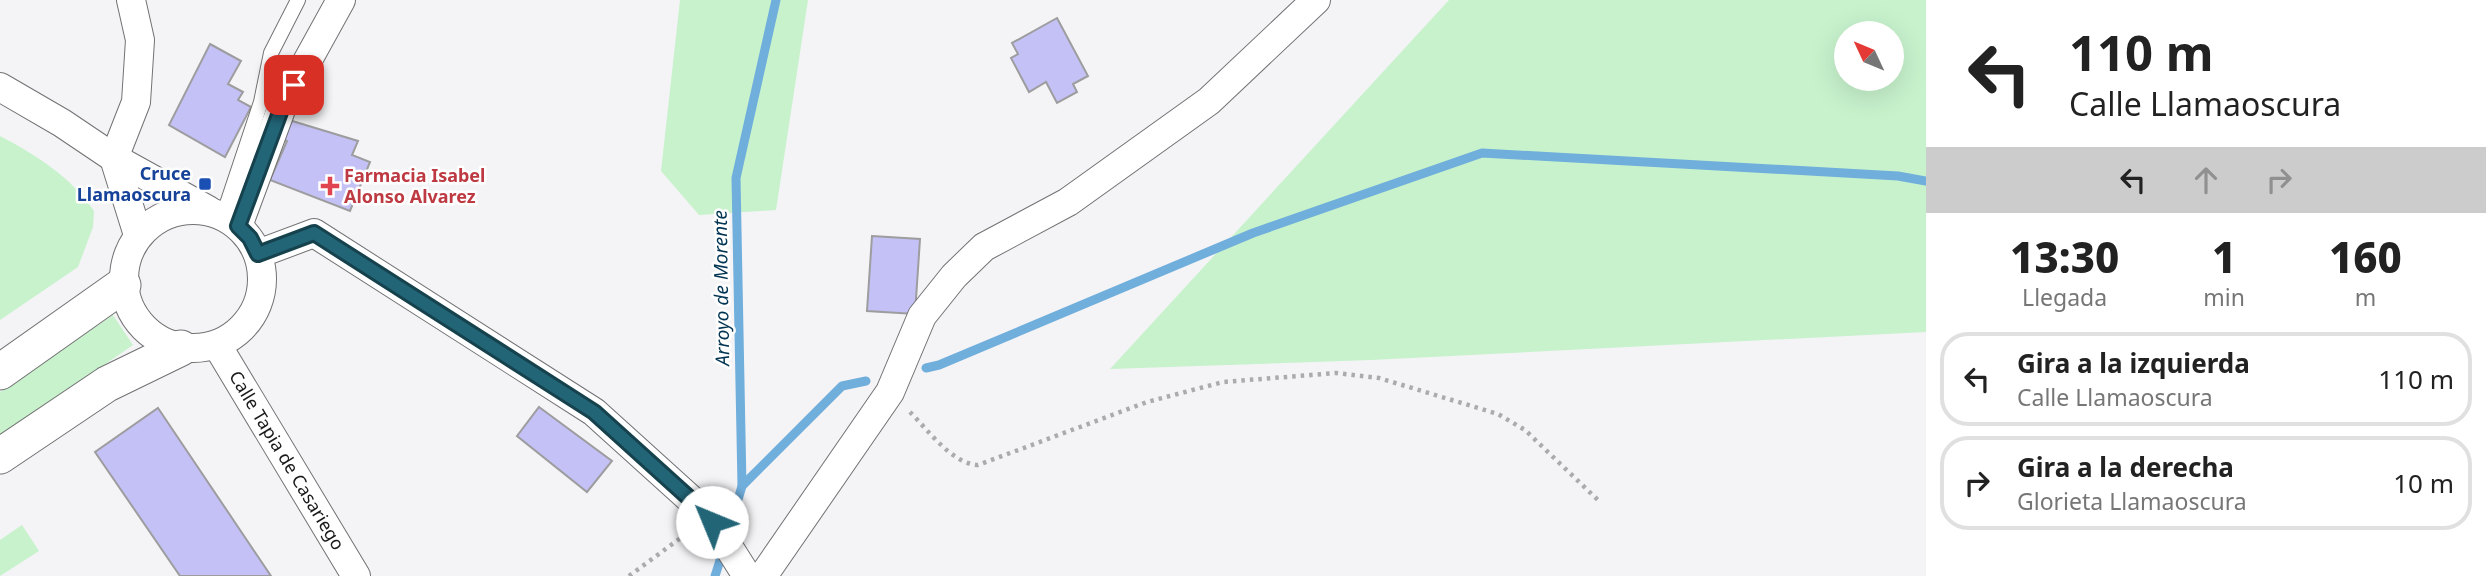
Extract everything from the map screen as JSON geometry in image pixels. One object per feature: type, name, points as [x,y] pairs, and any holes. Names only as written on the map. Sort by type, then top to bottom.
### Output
[{"type":"street","points":[[131,0],[140,40],[136,102],[114,158],[138,235]]},
{"type":"street","points":[[225,218],[341,0]]},
{"type":"street","points":[[258,254],[314,233],[594,412],[711,519],[749,572],[890,392],[922,316],[954,276],[985,247],[1068,202],[1209,101],[1316,0]]},
{"type":"street","points":[[0,87],[62,122],[114,158],[225,218],[250,238],[258,254],[263,281],[257,308],[241,330],[217,345],[181,348],[107,384],[0,456]]},
{"type":"street","points":[[181,348],[152,337],[132,314],[123,285],[126,259],[138,235],[159,218],[185,210],[225,218]]},
{"type":"street","points":[[0,372],[123,285]]},
{"type":"street","name":"Calle Tapia de Casariego","points":[[217,345],[356,576]]},
{"type":"lane","points":[[225,218],[261,102],[271,53],[298,0]]},
{"type":"path","points":[[890,392],[952,454],[968,464],[978,465],[1147,402],[1223,382],[1336,373],[1379,378],[1498,414],[1525,430],[1600,502]]},
{"type":"path","points":[[629,576],[711,519]]},
{"type":"green space","points":[[680,0],[808,0],[776,210],[699,215],[661,171]]},
{"type":"green space","points":[[1449,0],[1926,0],[1926,332],[1371,360],[1110,369]]},
{"type":"green space","points":[[0,136],[52,168],[75,188],[94,211],[93,227],[78,267],[0,320]]},
{"type":"green space","points":[[113,315],[133,345],[0,436],[0,392]]},
{"type":"green space","points":[[22,525],[39,551],[0,576],[0,540]]},
{"type":"building","points":[[1057,18],[1088,76],[1073,84],[1077,92],[1057,103],[1046,82],[1029,92],[1011,58],[1018,54],[1012,43]]},
{"type":"building","points":[[210,44],[241,61],[228,84],[243,92],[238,100],[251,107],[225,157],[169,125]]},
{"type":"building","points":[[289,120],[358,141],[352,155],[370,162],[350,211],[270,180],[287,141],[279,138]]},
{"type":"building","points":[[872,236],[920,239],[915,314],[867,311]]},
{"type":"building","points":[[539,407],[612,461],[587,492],[517,436]]},
{"type":"building","points":[[158,408],[271,576],[180,576],[95,452]]},
{"type":"waterway","name":"Arroyo de Morente","points":[[728,534],[742,486],[736,178],[776,0]]},
{"type":"waterway","points":[[926,368],[939,365],[1253,233],[1482,153],[1898,176],[1926,181]]},
{"type":"waterway","points":[[742,486],[842,386],[866,381]]},
{"type":"waterway","name":"Arroyo de Morente","points":[[715,576],[723,551]]},
{"type":"place","name":"Cruce Llamaoscura","points":[[205,184]]},
{"type":"place","name":"Farmacia Isabel Alonso Alvarez","points":[[330,186]]},
{"type":"route","points":[[294,85],[282,107],[238,226],[250,238],[258,254],[314,233],[594,412],[709,516],[712,522]]}]
